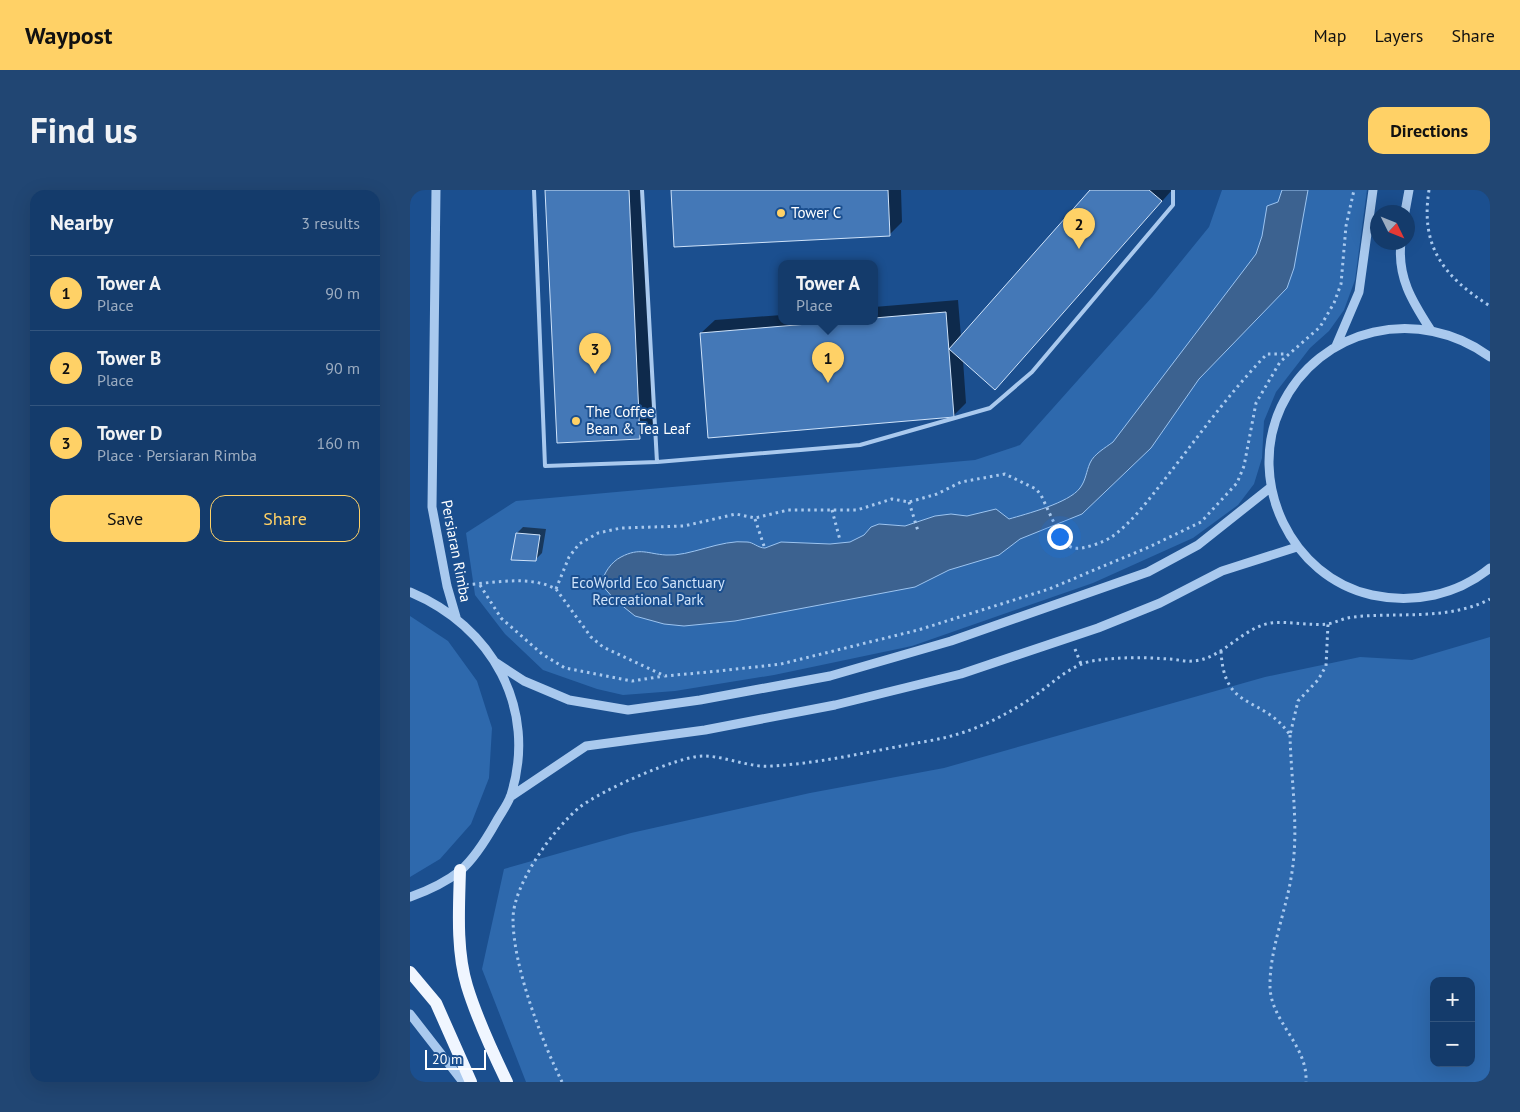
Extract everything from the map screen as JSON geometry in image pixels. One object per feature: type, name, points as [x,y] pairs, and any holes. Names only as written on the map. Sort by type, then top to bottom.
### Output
[{"type":"main road","points":[[460,870],[461,954],[466,984],[484,1033],[507,1082]]},
{"type":"main road","points":[[410,972],[436,1003],[471,1082]]},
{"type":"street","name":"Persiaran Rimba","points":[[436,190],[432,507],[447,586],[456,617]]},
{"type":"street","points":[[1336,346],[1359,292],[1373,190]]},
{"type":"street","points":[[1406,205],[1409,190]]},
{"type":"street","points":[[1400,250],[1402,277],[1411,300],[1430,329]]},
{"type":"street","points":[[1490,357],[1461,339],[1430,329],[1398,328],[1373,332],[1336,346],[1304,372],[1281,407],[1270,446],[1271,487],[1280,519],[1297,547],[1315,566],[1337,582],[1362,592],[1388,598],[1414,599],[1441,594],[1466,584],[1490,568]]},
{"type":"street","points":[[495,662],[524,681],[569,700],[628,710],[700,700],[830,676],[951,642],[1148,572],[1198,545],[1271,487]]},
{"type":"street","points":[[510,797],[586,746],[704,730],[835,705],[961,674],[1098,628],[1160,603],[1222,571],[1297,547]]},
{"type":"street","points":[[410,592],[430,600],[456,617],[478,637],[495,662],[508,687],[515,714],[518,751],[510,797],[490,833],[460,870],[426,891],[410,897]]},
{"type":"street","points":[[410,1014],[463,1082]]},
{"type":"lane","points":[[534,190],[545,466],[657,462],[860,445],[990,408],[1032,372],[1173,205],[1173,190]]},
{"type":"lane","points":[[642,190],[657,462]]},
{"type":"path","points":[[480,584],[502,618],[542,654],[565,668],[632,681],[781,664],[918,630],[1049,589],[1148,547],[1200,522],[1237,483],[1244,466],[1256,403],[1287,354],[1320,326],[1334,303],[1342,284],[1346,226],[1354,190]]},
{"type":"path","points":[[1429,190],[1428,236],[1443,266],[1461,288],[1490,306]]},
{"type":"path","points":[[556,589],[569,557],[579,544],[598,533],[621,528],[684,526],[736,514],[755,518],[788,510],[857,510],[892,499],[909,502],[937,494],[961,482],[1005,474],[1021,480],[1036,489],[1042,496],[1059,534],[1067,545],[1075,549],[1110,538],[1155,492],[1241,382],[1267,354],[1287,354]]},
{"type":"path","points":[[909,502],[918,531]]},
{"type":"path","points":[[832,510],[840,540]]},
{"type":"path","points":[[755,518],[764,546]]},
{"type":"path","points":[[447,586],[532,582],[548,584],[556,589],[591,637],[603,647],[665,676]]},
{"type":"path","points":[[562,1082],[530,1004],[514,940],[512,915],[518,893],[540,853],[562,825],[581,806],[620,784],[661,767],[701,756],[768,767],[842,757],[944,738],[984,726],[1028,700],[1073,668],[1087,662],[1124,658],[1195,661],[1221,650],[1248,630],[1269,624],[1328,624],[1350,617],[1418,616],[1460,609],[1490,599]]},
{"type":"path","points":[[1306,1082],[1306,1069],[1301,1051],[1275,1006],[1270,985],[1292,872],[1294,840],[1290,735],[1298,701],[1318,680],[1326,666],[1328,624]]},
{"type":"path","points":[[1221,650],[1222,668],[1227,685],[1242,700],[1271,714],[1283,724],[1290,735]]},
{"type":"green space","name":"EcoWorld Eco Sanctuary Recreational Park","points":[[1222,190],[1367,190],[1355,280],[1344,310],[1329,331],[1310,348],[1276,392],[1264,421],[1262,458],[1254,484],[1238,505],[1193,538],[1093,583],[912,646],[774,675],[675,691],[623,695],[597,689],[543,670],[505,634],[475,595],[466,533],[516,501],[975,460],[1020,445],[1153,296],[1209,227]]},
{"type":"green space","points":[[410,616],[448,641],[477,681],[492,728],[489,778],[471,824],[440,859],[410,877]]},
{"type":"green space","points":[[1490,637],[1490,1082],[526,1082],[482,969],[504,869],[631,833],[810,793],[944,768],[1265,677],[1360,657],[1412,660]]},
{"type":"shaded area","points":[[1282,190],[1308,190],[1294,268],[1287,288],[1199,379],[1151,448],[1082,514],[1020,539],[999,555],[949,570],[915,587],[735,621],[684,626],[664,624],[635,616],[614,599],[601,584],[606,572],[614,562],[634,552],[675,555],[737,542],[749,542],[765,548],[781,542],[830,544],[850,542],[864,535],[871,527],[879,524],[905,526],[935,516],[951,514],[967,516],[996,509],[1009,519],[1047,507],[1067,498],[1080,488],[1094,457],[1113,442],[1256,254],[1262,236],[1267,206],[1278,202]]},
{"type":"building","points":[[545,190],[629,190],[640,439],[557,443]]},
{"type":"building","name":"Tower C","points":[[671,190],[888,190],[890,236],[674,247]]},
{"type":"building","points":[[1090,190],[1149,190],[1162,201],[995,390],[949,349]]},
{"type":"building","points":[[946,312],[954,417],[708,438],[700,333],[796,325],[878,325],[878,318]]},
{"type":"building","points":[[516,533],[540,535],[536,561],[511,560]]},
{"type":"place","name":"Tower C","points":[[781,213]]},
{"type":"place","name":"Tower B","points":[[1079,249]]},
{"type":"place","name":"Tower D","points":[[595,374]]},
{"type":"place","name":"Tower A","points":[[828,383]]},
{"type":"place","name":"The Coffee Bean & Tea Leaf","points":[[576,421]]}]
